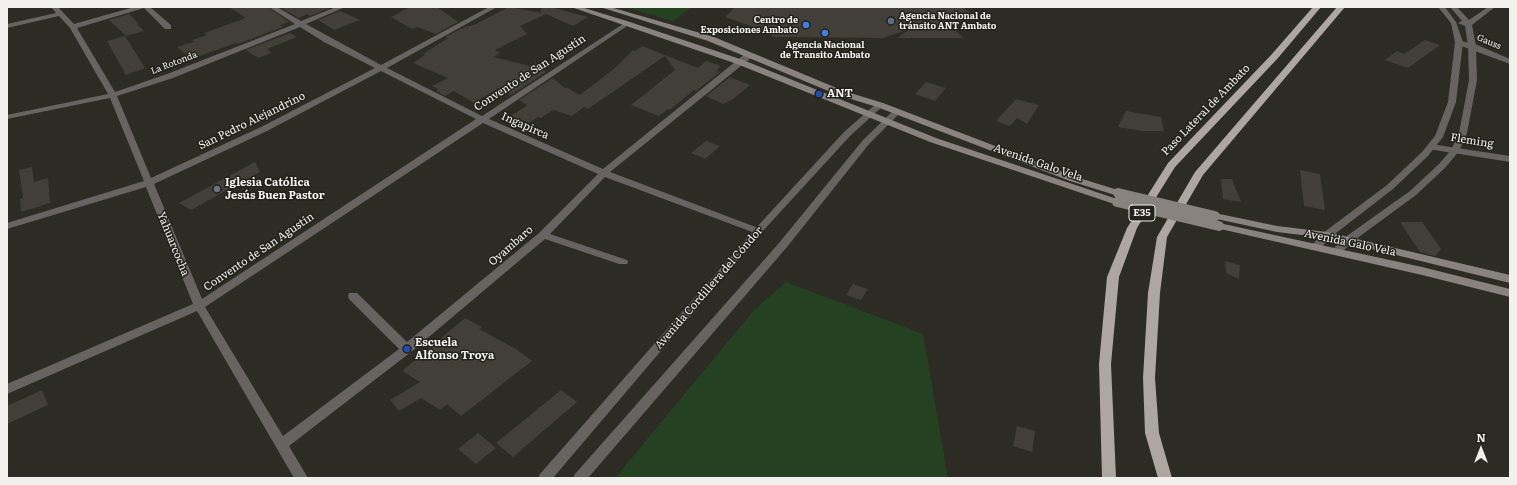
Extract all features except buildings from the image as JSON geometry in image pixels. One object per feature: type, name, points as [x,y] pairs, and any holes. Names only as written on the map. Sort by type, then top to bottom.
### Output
[{"type":"highway","name":"Paso Lateral de Ambato","points":[[1109,478],[1105,364],[1113,277],[1132,228],[1171,165],[1275,56],[1317,7]]},
{"type":"highway","name":"E35","points":[[1165,478],[1152,433],[1149,378],[1154,293],[1162,237],[1199,174],[1341,7]]},
{"type":"main road","name":"Avenida Galo Vela","points":[[574,7],[740,62],[887,122],[978,156],[1069,187],[1276,229],[1328,235],[1510,279]]},
{"type":"main road","name":"Avenida Galo Vela","points":[[603,7],[711,39],[841,93],[880,105],[1117,197],[1219,226],[1510,293]]},
{"type":"street","points":[[72,27],[141,7]]},
{"type":"street","points":[[146,7],[168,28]]},
{"type":"street","name":"Ingapirca","points":[[272,7],[327,40],[482,119],[604,173],[758,231]]},
{"type":"street","name":"La Rotonda","points":[[7,116],[113,95],[170,76],[342,7]]},
{"type":"street","name":"San Pedro Alejandrino","points":[[7,226],[148,183],[264,128],[381,68],[494,7]]},
{"type":"street","points":[[1314,248],[1328,235],[1390,187],[1431,147],[1439,137],[1452,102],[1459,42],[1454,22],[1441,7]]},
{"type":"street","points":[[1336,252],[1348,240],[1413,193],[1442,166],[1455,151],[1463,134],[1474,80],[1472,46],[1468,24],[1453,7]]},
{"type":"street","points":[[1454,22],[1468,24],[1492,7]]},
{"type":"street","points":[[7,26],[56,11]]},
{"type":"street","name":"Yahuarcocha","points":[[56,11],[72,27],[113,95],[199,306],[300,478]]},
{"type":"street","name":"Convento de San Agustín","points":[[7,390],[199,306],[628,24]]},
{"type":"street","name":"Gauss","points":[[1459,42],[1510,62]]},
{"type":"street","name":"Oyambaro","points":[[281,445],[407,349],[463,303],[543,235],[604,173],[749,55]]},
{"type":"street","name":"Avenida Cordillera del Cóndor","points":[[545,478],[758,231],[847,134],[880,105]]},
{"type":"street","points":[[580,478],[783,245],[866,142],[897,112]]},
{"type":"street","name":"Fleming","points":[[1431,147],[1510,159]]},
{"type":"street","points":[[543,235],[622,262]]},
{"type":"street","points":[[353,296],[407,349]]},
{"type":"green space","points":[[624,7],[692,7],[673,21]]},
{"type":"green space","points":[[786,282],[923,334],[948,478],[615,478],[755,309]]},
{"type":"place","name":"Agencia Nacional de tránsito ANT Ambato","points":[[891,21]]},
{"type":"place","name":"Centro de Exposiciones Ambato","points":[[806,25]]},
{"type":"place","name":"Agencia Nacional de Transito Ambato","points":[[825,33]]},
{"type":"place","name":"ANT","points":[[819,94]]},
{"type":"place","name":"Iglesia Católica Jesús Buen Pastor","points":[[217,189]]},
{"type":"place","name":"Escuela Alfonso Troya","points":[[407,349]]}]
